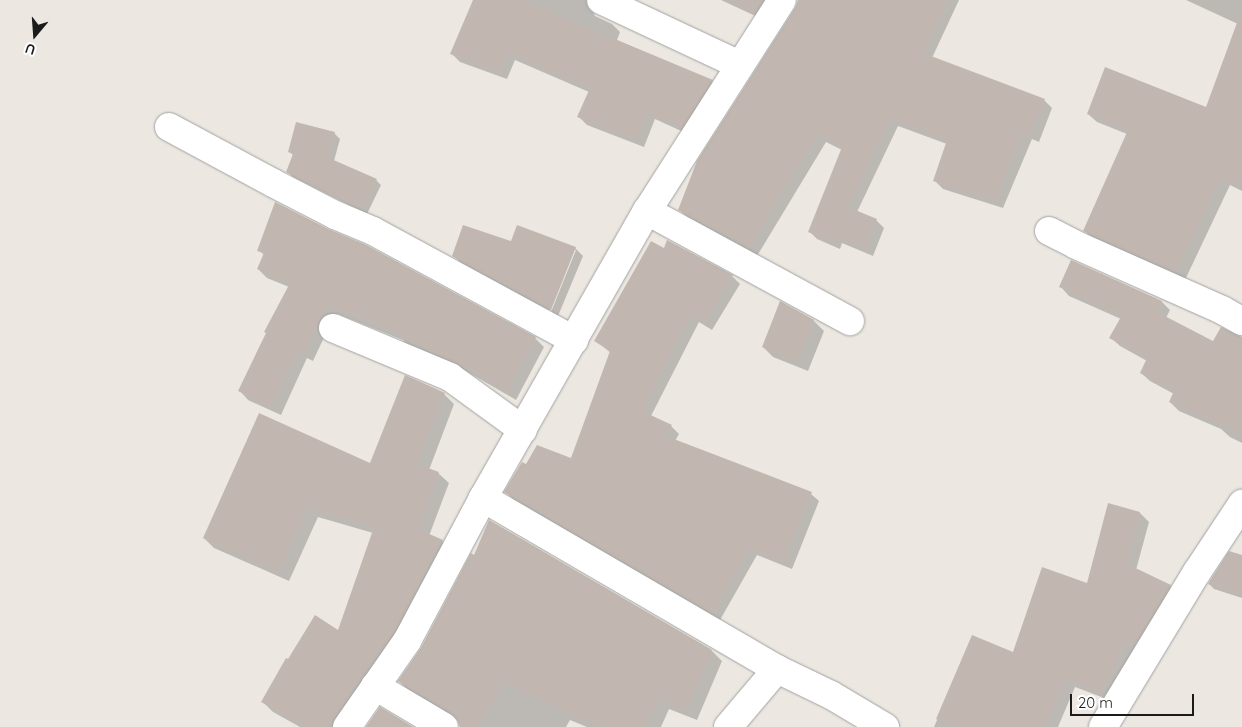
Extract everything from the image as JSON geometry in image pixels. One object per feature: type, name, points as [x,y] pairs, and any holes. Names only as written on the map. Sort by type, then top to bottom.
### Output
[{"type":"street","points":[[601,0],[740,65]]},
{"type":"street","points":[[347,727],[406,641],[483,498],[647,212],[782,0]]},
{"type":"street","points":[[169,126],[280,187],[373,231],[574,340]]},
{"type":"street","points":[[647,212],[850,321]]},
{"type":"street","points":[[1049,231],[1076,246],[1222,310],[1242,322]]},
{"type":"street","points":[[333,328],[450,377],[523,430]]},
{"type":"street","points":[[483,498],[777,669],[831,695],[885,727]]},
{"type":"street","points":[[1103,727],[1197,572],[1242,504]]},
{"type":"street","points":[[728,727],[777,669]]},
{"type":"street","points":[[374,686],[444,727]]},
{"type":"building","points":[[473,0],[521,0],[713,80],[682,128],[647,112],[636,140],[577,117],[590,88],[507,53],[499,72],[450,54]]},
{"type":"building","points":[[728,0],[763,0],[755,13]]},
{"type":"building","points":[[798,0],[948,0],[923,53],[1045,99],[1030,135],[1023,132],[995,201],[933,181],[947,140],[890,118],[848,207],[877,219],[865,249],[834,236],[832,242],[808,232],[842,147],[817,135],[749,248],[678,210],[697,161],[795,8]]},
{"type":"building","points":[[1238,20],[1242,20],[1242,187],[1221,178],[1176,272],[1083,231],[1128,130],[1087,114],[1105,67],[1206,107]]},
{"type":"building","points":[[296,122],[335,132],[329,158],[377,179],[362,210],[286,172],[293,154],[288,152]]},
{"type":"building","points":[[275,202],[328,229],[366,245],[536,337],[507,392],[456,363],[396,335],[397,333],[329,306],[304,353],[298,350],[272,407],[238,391],[266,333],[264,332],[290,283],[257,269],[264,253],[257,251]]},
{"type":"building","points":[[463,225],[511,241],[517,225],[576,247],[551,310],[452,256]]},
{"type":"building","points":[[667,240],[733,275],[704,323],[691,315],[642,411],[672,425],[666,436],[812,492],[784,562],[749,548],[712,613],[504,492],[522,462],[526,464],[537,445],[571,458],[610,351],[594,341],[651,241],[664,248]]},
{"type":"building","points":[[1071,260],[1162,301],[1157,312],[1213,341],[1221,327],[1242,337],[1242,434],[1169,402],[1174,391],[1140,373],[1147,358],[1109,338],[1122,315],[1059,287]]},
{"type":"building","points":[[780,301],[814,320],[798,362],[762,347]]},
{"type":"building","points":[[405,375],[445,393],[417,464],[439,472],[418,529],[443,540],[394,633],[334,718],[332,727],[306,727],[261,702],[286,658],[288,659],[315,615],[338,630],[374,527],[308,508],[279,572],[203,538],[259,413],[370,463]]},
{"type":"building","points":[[1108,503],[1140,512],[1127,564],[1171,585],[1134,646],[1124,642],[1103,693],[1066,679],[1045,727],[954,727],[936,719],[972,635],[1013,652],[1042,567],[1087,583]]},
{"type":"building","points":[[489,520],[712,650],[686,711],[659,699],[647,727],[599,727],[504,683],[477,727],[460,727],[457,719],[452,714],[398,681],[421,648],[471,553],[474,555]]},
{"type":"building","points":[[1229,551],[1242,555],[1242,596],[1208,584]]},
{"type":"building","points":[[380,707],[413,727],[366,727]]}]
